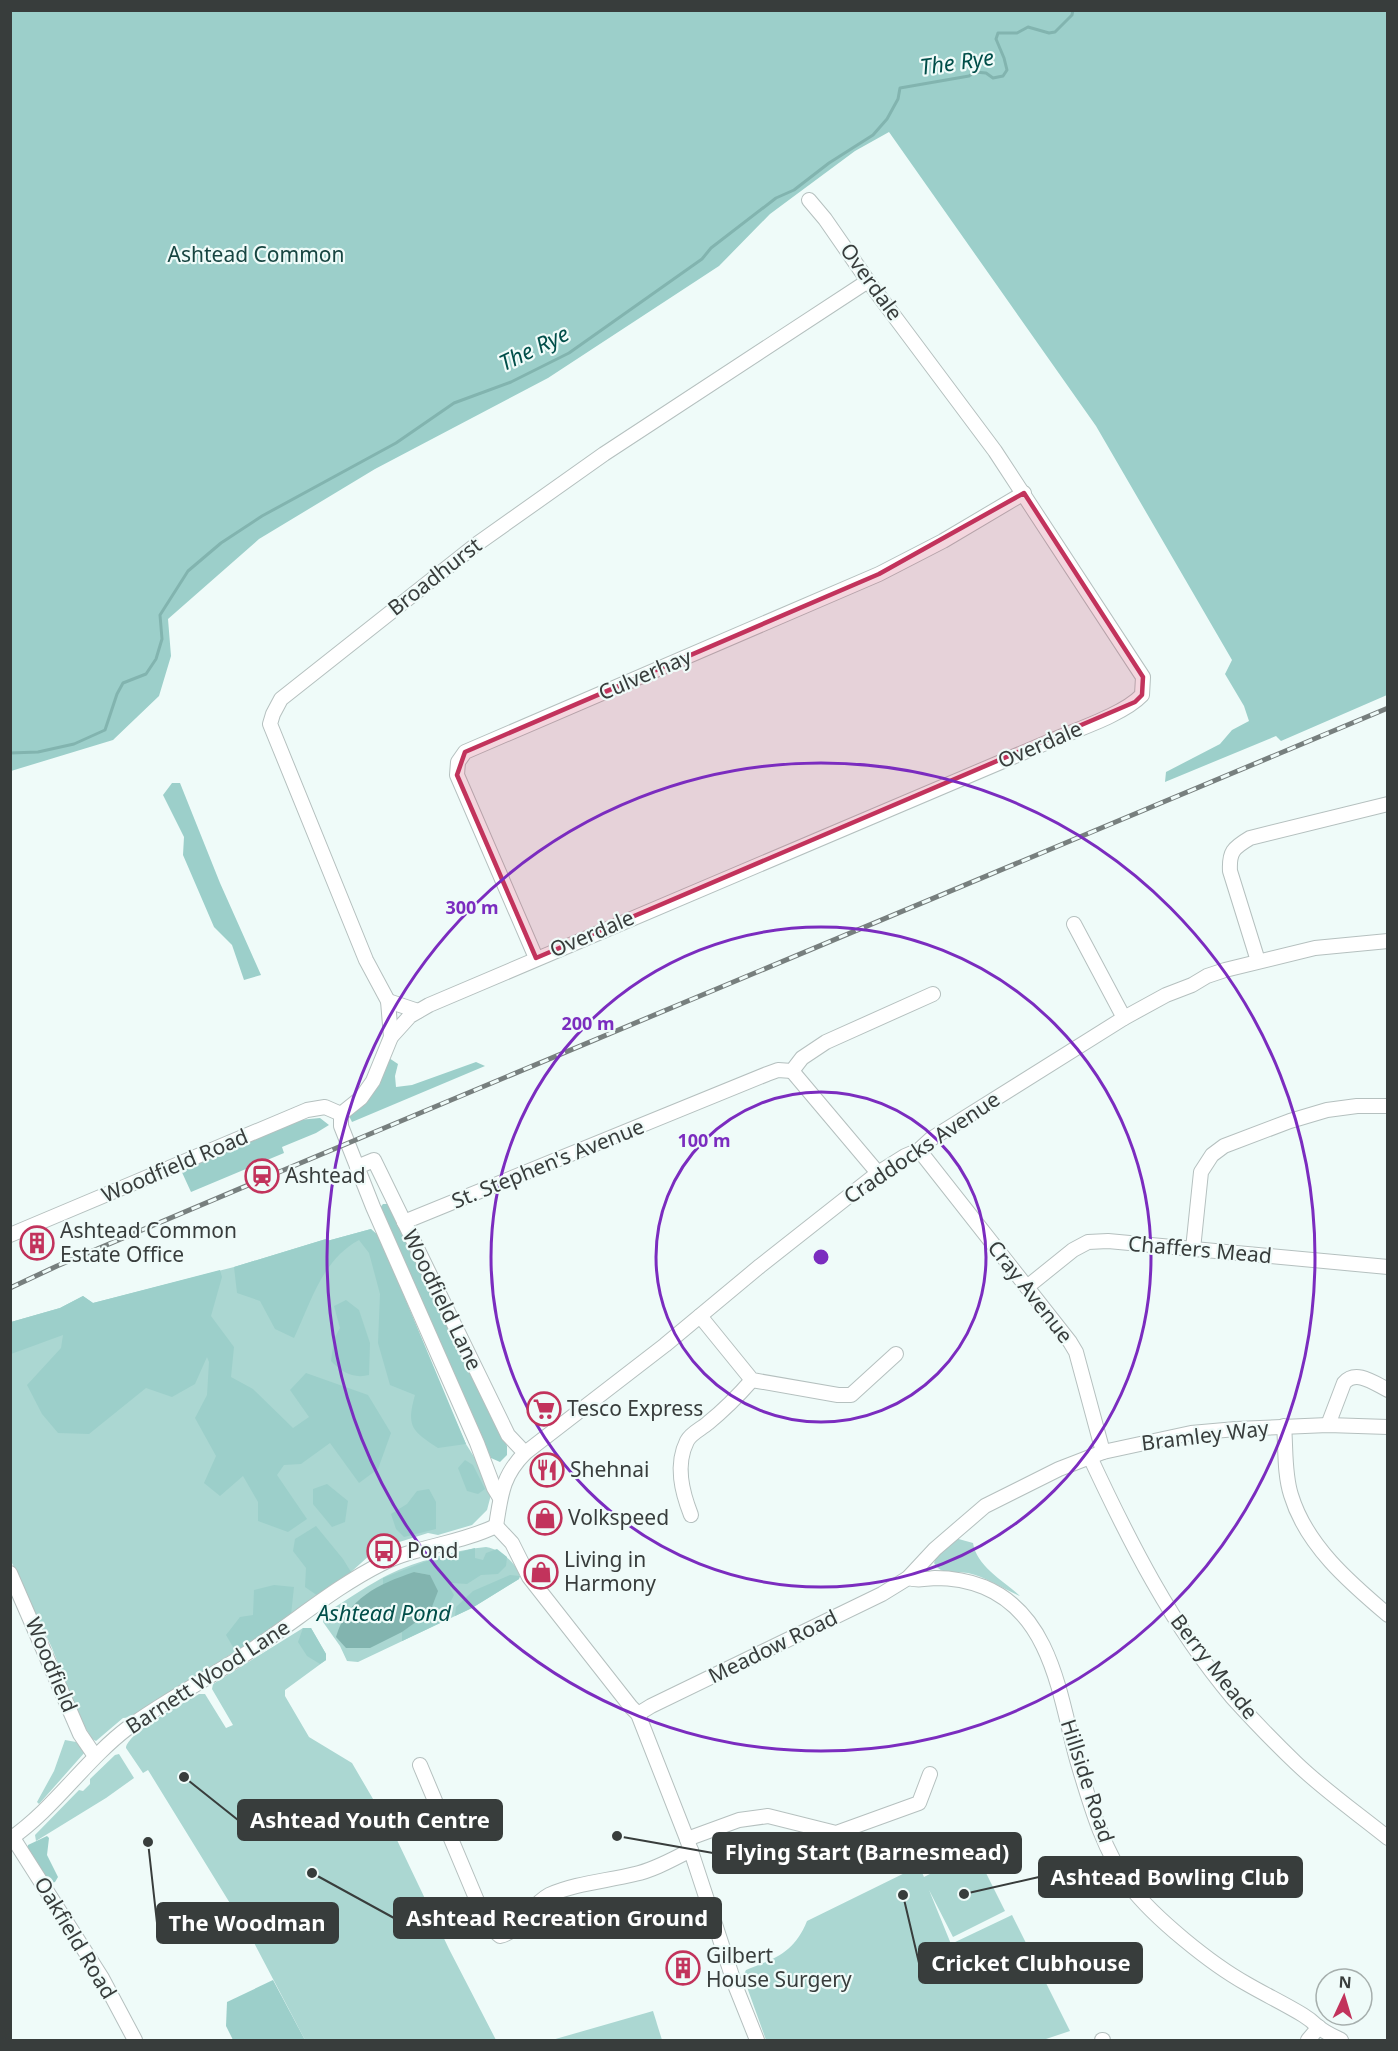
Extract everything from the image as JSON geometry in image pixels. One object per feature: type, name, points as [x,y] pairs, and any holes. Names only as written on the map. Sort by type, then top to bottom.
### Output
[{"type":"street","name":"Overdale","points":[[391,1037],[418,1011],[536,958],[1048,742],[1135,702],[1142,695],[1143,677],[1024,493],[958,400],[809,200]]},
{"type":"street","name":"Broadhurst","points":[[341,1114],[361,1098],[374,1081],[391,1037],[388,1001],[366,960],[270,724],[281,699],[477,543],[604,454],[868,281]]},
{"type":"street","name":"Culverhay","points":[[536,958],[457,775],[458,762],[465,752],[879,574],[943,541],[1024,493]]},
{"type":"street","points":[[1258,961],[1230,871],[1230,857],[1237,846],[1250,838],[1388,804]]},
{"type":"street","points":[[1074,924],[1124,1018]]},
{"type":"street","name":"Craddocks Avenue","points":[[500,1498],[509,1471],[525,1453],[878,1173],[919,1150],[931,1139],[1124,1018],[1207,976],[1315,948],[1388,941]]},
{"type":"street","points":[[878,1173],[792,1071],[802,1059],[826,1042],[933,994]]},
{"type":"street","points":[[388,1001],[418,1011]]},
{"type":"street","name":"St. Stephen's Avenue","points":[[404,1222],[767,1074],[778,1070],[792,1071]]},
{"type":"street","points":[[1193,1249],[1201,1172],[1212,1155],[1224,1146],[1290,1121],[1327,1110],[1357,1106],[1388,1106]]},
{"type":"street","name":"Woodfield Road","points":[[10,1235],[307,1110],[325,1107],[341,1114]]},
{"type":"street","name":"Woodfield Lane","points":[[341,1114],[341,1126],[357,1167],[500,1498]]},
{"type":"street","name":"Cray Avenue","points":[[919,1150],[1076,1352],[1104,1452]]},
{"type":"street","name":"Woodfield Lane","points":[[357,1167],[374,1160],[508,1435],[525,1453]]},
{"type":"street","name":"Chaffers Mead","points":[[1027,1287],[1073,1250],[1088,1242],[1108,1241],[1388,1267]]},
{"type":"street","points":[[700,1316],[752,1380],[838,1395],[851,1395],[896,1354]]},
{"type":"street","points":[[1328,1425],[1344,1383],[1349,1377],[1364,1378],[1388,1390]]},
{"type":"street","points":[[691,1515],[682,1491],[681,1469],[686,1442],[691,1435],[734,1401],[752,1380]]},
{"type":"street","points":[[1284,1426],[1290,1493],[1306,1528],[1340,1572],[1388,1615]]},
{"type":"street","name":"Bramley Way","points":[[908,1578],[935,1549],[985,1506],[1021,1487],[1104,1452],[1191,1433],[1284,1426],[1388,1427]]},
{"type":"street","name":"Berry Meade","points":[[1090,1458],[1151,1580],[1184,1631],[1232,1696],[1297,1764],[1388,1838]]},
{"type":"street","points":[[484,1460],[509,1471]]},
{"type":"street","points":[[500,1498],[496,1526],[512,1543],[529,1577],[631,1707],[639,1714],[689,1845],[735,1985],[757,2040]]},
{"type":"street","name":"Barnett Wood Lane","points":[[12,1839],[39,1817],[95,1756],[130,1727],[250,1651],[372,1569],[404,1554],[477,1535],[496,1526]]},
{"type":"street","name":"Woodfield","points":[[10,1573],[80,1734],[95,1756]]},
{"type":"street","name":"Meadow Road","points":[[639,1714],[651,1706],[882,1594],[908,1578]]},
{"type":"street","name":"Hillside Road","points":[[908,1578],[960,1580],[981,1586],[1005,1598],[1022,1615],[1053,1665],[1096,1821],[1130,1886],[1162,1919],[1196,1947],[1245,1983],[1314,2023]]},
{"type":"street","points":[[420,1765],[483,1915],[500,1936],[509,1934],[534,1905],[549,1895],[578,1886],[638,1874],[739,1820],[768,1816],[836,1833],[918,1803],[930,1774]]},
{"type":"street","name":"Oakfield Road","points":[[12,1839],[102,1978],[135,2040]]},
{"type":"street","points":[[1308,2040],[1319,2027]]},
{"type":"street","name":"Hillside Road","points":[[1319,2027],[1341,2040]]},
{"type":"highlighted area","points":[[1024,493],[1143,677],[1142,695],[1135,702],[536,958],[457,775],[465,752],[879,574]]},
{"type":"shaded area","points":[[371,1229],[466,1444],[486,1476],[492,1491],[487,1510],[472,1525],[438,1535],[428,1533],[393,1544],[370,1555],[351,1572],[300,1609],[134,1717],[123,1718],[96,1741],[92,1739],[77,1713],[52,1648],[11,1561],[11,1322],[60,1308],[83,1296],[93,1303],[234,1267],[326,1239],[327,1241]]},
{"type":"shaded area","points":[[955,1538],[973,1543],[975,1552],[985,1566],[1020,1596],[975,1575],[940,1570],[934,1563],[937,1555]]},
{"type":"shaded area","points":[[486,1547],[497,1550],[510,1560],[520,1573],[519,1579],[472,1608],[358,1662],[347,1661],[340,1646],[323,1622],[325,1613],[382,1578],[406,1567],[446,1554]]},
{"type":"shaded area","points":[[303,1628],[311,1628],[326,1654],[326,1660],[285,1690],[285,1696],[309,1737],[352,1763],[397,1840],[496,2040],[305,2040],[252,1939],[148,1770],[143,1773],[126,1748],[129,1741],[146,1726],[199,1694],[205,1694],[226,1728],[233,1725],[212,1689],[213,1684]]},
{"type":"shaded area","points":[[65,1740],[76,1742],[85,1752],[39,1804],[37,1802],[54,1771]]},
{"type":"shaded area","points":[[119,1754],[134,1778],[36,1841],[35,1835],[79,1790],[83,1791],[90,1784],[90,1779],[115,1755]]},
{"type":"shaded area","points":[[975,1851],[1005,1911],[953,1937],[929,1890],[951,1944],[1012,1915],[1070,2031],[1043,2040],[766,2040],[743,1976],[746,1970],[783,1953],[802,1932],[807,1921],[919,1866],[924,1877]]},
{"type":"shaded area","points":[[653,2011],[662,2040],[552,2040]]},
{"type":"green space","name":"Ashtead Common","points":[[10,11],[1387,11],[1387,695],[1281,741],[1276,736],[1165,782],[1166,772],[1220,744],[1232,730],[1249,721],[1244,706],[1225,674],[1232,660],[1096,426],[889,132],[855,151],[770,214],[719,266],[548,378],[375,469],[259,539],[168,619],[171,656],[159,696],[113,740],[11,771]]},
{"type":"green space","points":[[172,783],[180,783],[220,883],[261,975],[244,980],[232,945],[214,927],[183,855],[184,837],[163,795]]},
{"type":"green space","points":[[389,1058],[398,1064],[395,1076],[396,1087],[412,1085],[476,1062],[485,1066],[352,1122],[348,1114]]},
{"type":"green space","points":[[320,1118],[329,1125],[282,1147],[284,1153],[191,1192],[180,1168],[299,1120]]},
{"type":"green space","points":[[383,1204],[390,1204],[507,1446],[507,1455],[500,1462],[491,1458],[483,1444],[379,1209]]},
{"type":"green space","points":[[371,1229],[379,1236],[466,1444],[438,1448],[422,1437],[411,1421],[415,1395],[390,1385],[378,1343],[380,1294],[369,1253],[359,1240],[346,1248],[327,1270],[312,1296],[294,1338],[275,1329],[260,1301],[237,1293],[234,1267],[326,1239],[327,1241]]},
{"type":"green space","points":[[220,1270],[222,1277],[211,1316],[234,1347],[231,1377],[253,1389],[293,1428],[309,1417],[290,1390],[306,1373],[368,1395],[391,1433],[378,1469],[359,1483],[330,1443],[301,1464],[284,1465],[277,1475],[307,1519],[288,1532],[258,1521],[258,1502],[243,1476],[220,1496],[204,1483],[216,1456],[195,1418],[207,1395],[209,1362],[207,1357],[195,1384],[172,1397],[146,1388],[89,1434],[58,1433],[42,1414],[27,1385],[61,1348],[63,1335],[11,1354],[11,1322],[60,1308],[83,1296],[93,1303]]},
{"type":"green space","points":[[346,1300],[359,1310],[370,1343],[369,1375],[348,1374],[331,1361],[334,1339],[340,1328],[334,1306]]},
{"type":"green space","points":[[465,1460],[473,1465],[485,1489],[478,1494],[467,1491],[458,1468]]},
{"type":"green space","points":[[327,1484],[348,1501],[345,1522],[332,1527],[313,1504],[313,1489]]},
{"type":"green space","points":[[429,1489],[436,1502],[436,1529],[404,1537],[396,1529],[391,1514],[407,1504],[417,1491]]},
{"type":"green space","points":[[316,1526],[351,1572],[318,1596],[305,1587],[306,1568],[293,1551],[295,1539]]},
{"type":"green space","points":[[475,1548],[475,1558],[483,1560],[486,1553],[497,1549],[507,1557],[506,1566],[498,1574],[481,1575],[467,1584],[452,1583],[450,1588],[454,1595],[440,1623],[402,1641],[402,1632],[430,1612],[430,1575],[415,1572],[383,1585],[383,1578],[427,1561]]},
{"type":"green space","points":[[510,1575],[520,1576],[519,1579],[472,1608],[455,1616],[456,1607],[473,1591]]},
{"type":"green space","points":[[274,1585],[294,1587],[291,1615],[236,1652],[226,1635],[240,1617],[253,1615],[254,1590]]},
{"type":"green space","points":[[303,1628],[311,1628],[326,1654],[326,1660],[320,1664],[307,1656],[298,1642]]},
{"type":"green space","points":[[47,1836],[49,1838],[47,1855],[58,1877],[55,1882],[47,1885],[27,1851],[28,1845]]},
{"type":"green space","points":[[273,1980],[305,2040],[233,2040],[226,2026],[227,2002]]},
{"type":"water","name":"Ashtead Pond","points":[[414,1572],[430,1575],[438,1591],[430,1612],[402,1632],[370,1648],[346,1648],[336,1637],[341,1624],[356,1602],[377,1588]]},
{"type":"waterway","name":"The Rye","points":[[10,753],[38,752],[74,744],[105,730],[123,683],[146,674],[156,659],[162,639],[160,615],[188,571],[221,543],[262,516],[396,443],[454,403],[511,382],[569,353],[702,259],[711,248],[776,198],[794,190],[829,163],[873,135],[887,119],[898,99],[900,88],[969,76],[975,72],[986,73],[993,78],[1003,76],[1007,70],[996,39],[998,33],[1017,33],[1028,27],[1049,33],[1055,32],[1072,15],[1073,10]]},
{"type":"railway","points":[[10,1288],[291,1167],[1388,708]]},
{"type":"place","name":"Ashtead","points":[[262,1176]]},
{"type":"place","name":"Ashtead Common Estate Office","points":[[37,1243]]},
{"type":"place","name":"Tesco Express","points":[[544,1409]]},
{"type":"place","name":"Shehnai","points":[[547,1470]]},
{"type":"place","name":"Volkspeed","points":[[545,1518]]},
{"type":"place","name":"Pond","points":[[384,1551]]},
{"type":"place","name":"Living in Harmony","points":[[541,1572]]},
{"type":"place","name":"Ashtead Youth Centre","points":[[184,1777]]},
{"type":"place","name":"Flying Start (Barnesmead)","points":[[617,1836]]},
{"type":"place","name":"The Woodman","points":[[148,1842]]},
{"type":"place","name":"Ashtead Recreation Ground","points":[[312,1873]]},
{"type":"place","name":"Ashtead Bowling Club","points":[[964,1894]]},
{"type":"place","name":"Cricket Clubhouse","points":[[903,1895]]},
{"type":"place","name":"Gilbert House Surgery","points":[[683,1968]]}]
